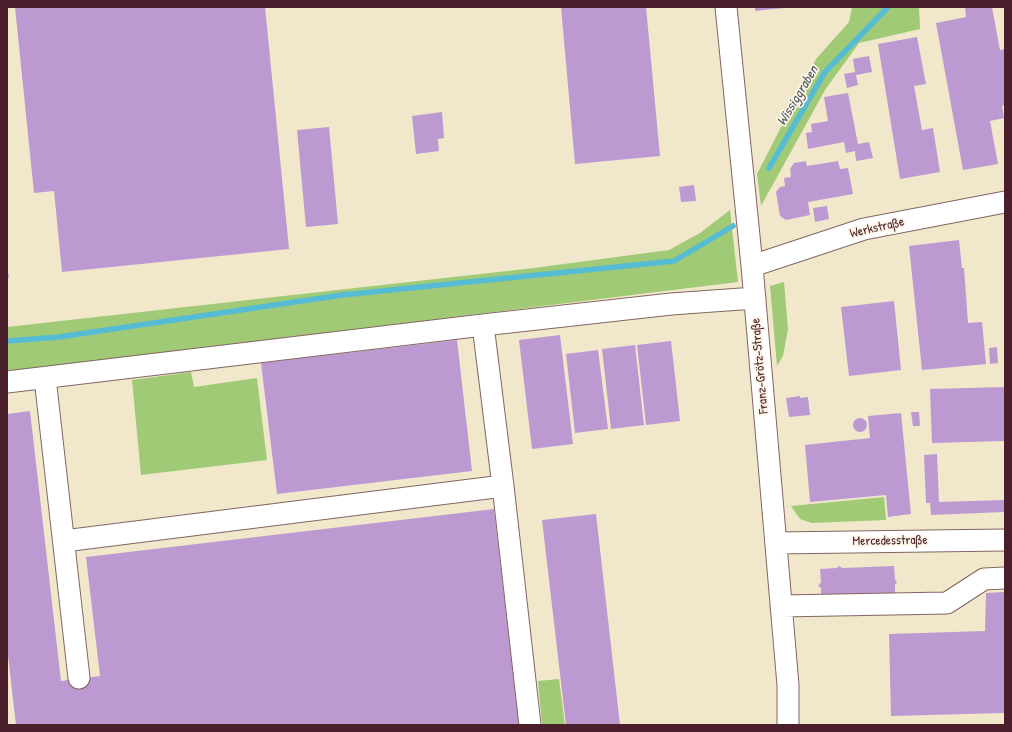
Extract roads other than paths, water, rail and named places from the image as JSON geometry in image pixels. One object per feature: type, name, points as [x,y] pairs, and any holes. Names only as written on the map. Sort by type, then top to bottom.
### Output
[{"type":"street","name":"Franz-Grötz-Straße","points":[[726,7],[752,266],[776,543],[788,685],[788,725]]},
{"type":"street","name":"Werkstraße","points":[[752,266],[864,229],[1005,202]]},
{"type":"street","points":[[7,382],[483,325],[671,304],[754,298]]},
{"type":"street","points":[[483,325],[504,486],[530,725]]},
{"type":"street","points":[[45,378],[79,678]]},
{"type":"street","points":[[64,541],[504,486]]},
{"type":"street","name":"Mercedesstraße","points":[[776,543],[1005,540]]},
{"type":"street","points":[[781,606],[947,603],[984,578],[1005,578]]},
{"type":"waterway","name":"Wissiggraben","points":[[769,168],[825,72],[888,7]]},
{"type":"waterway","points":[[7,341],[59,337],[342,295],[674,261],[733,226]]}]
